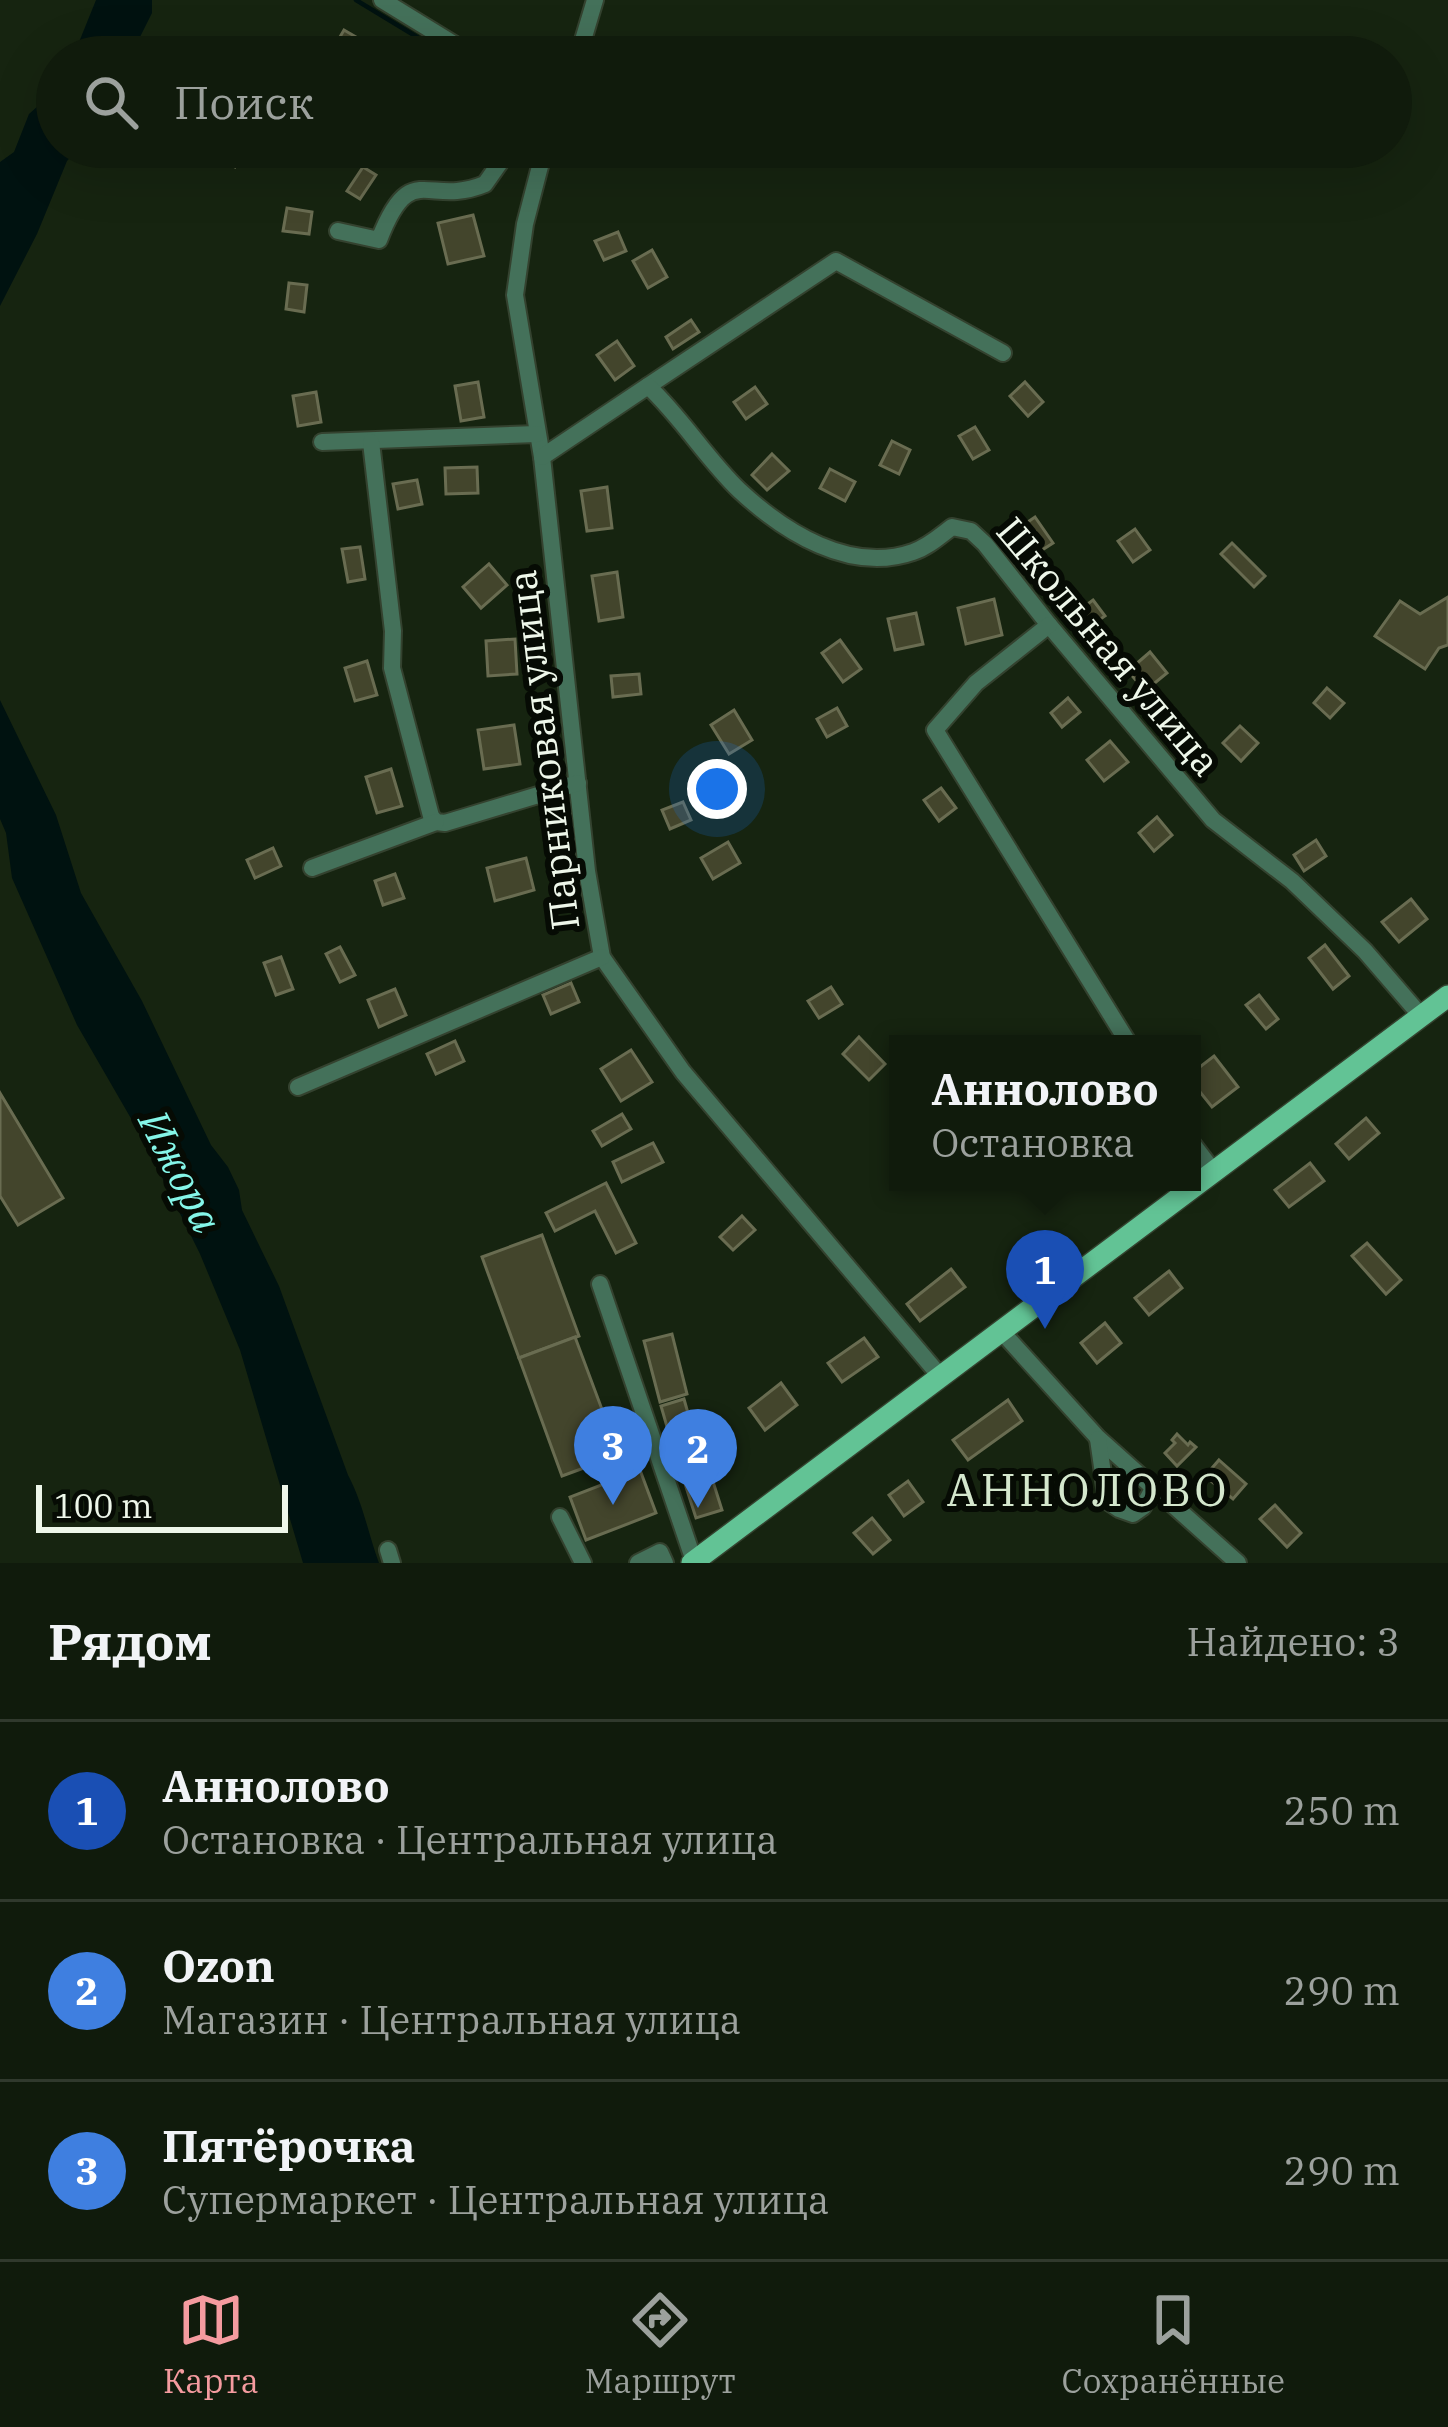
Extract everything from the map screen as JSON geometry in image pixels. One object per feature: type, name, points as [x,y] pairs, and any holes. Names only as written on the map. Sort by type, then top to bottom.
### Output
[{"type":"main road","points":[[1201,1182],[1448,996]]},
{"type":"main road","points":[[693,1562],[1189,1191]]},
{"type":"street","points":[[382,0],[441,36]]},
{"type":"street","points":[[584,36],[595,0]]},
{"type":"street","points":[[338,231],[380,240],[403,196],[422,188],[458,191],[485,184],[498,168]]},
{"type":"street","name":"Парниковая улица","points":[[540,168],[525,224],[515,295],[542,457],[593,915],[602,957],[682,1072],[940,1376]]},
{"type":"street","points":[[542,457],[836,261],[1003,353]]},
{"type":"street","name":"Школьная улица","points":[[648,386],[737,488],[820,547],[874,557],[913,552],[952,526],[971,531],[1213,820],[1306,895],[1365,951],[1421,1016]]},
{"type":"street","points":[[322,442],[537,434]]},
{"type":"street","points":[[370,442],[393,631],[392,668],[436,822]]},
{"type":"street","points":[[1049,625],[976,683],[935,730],[1123,1035]]},
{"type":"street","points":[[312,868],[436,822],[578,784]]},
{"type":"street","points":[[298,1087],[602,957]]},
{"type":"street","points":[[1201,1155],[1214,1172]]},
{"type":"street","points":[[600,1284],[693,1562]]},
{"type":"street","points":[[1002,1332],[1098,1438],[1238,1563]]},
{"type":"street","points":[[1098,1438],[1107,1501],[1133,1514],[1143,1508],[1153,1489]]},
{"type":"street","points":[[560,1517],[583,1563]]},
{"type":"street","points":[[638,1563],[660,1552],[664,1563]]},
{"type":"water","points":[[96,0],[152,0],[152,13],[140,36],[81,36]]},
{"type":"water","points":[[36,108],[36,168],[64,168],[0,306],[0,162],[14,152]]},
{"type":"water","name":"Ижора","points":[[0,700],[56,815],[81,893],[239,1190],[242,1210],[279,1286],[379,1563],[303,1563],[240,1350],[200,1254],[144,1141],[77,1025],[12,878],[0,819]]},
{"type":"building","points":[[362,168],[376,175],[360,199],[347,191]]},
{"type":"building","points":[[287,208],[312,212],[309,234],[283,231]]},
{"type":"building","points":[[473,215],[484,256],[448,264],[438,223]]},
{"type":"building","points":[[618,232],[626,251],[604,260],[595,241]]},
{"type":"building","points":[[652,250],[667,277],[648,288],[633,261]]},
{"type":"building","points":[[289,283],[307,285],[304,312],[286,309]]},
{"type":"building","points":[[691,320],[699,332],[673,349],[666,337]]},
{"type":"building","points":[[617,341],[634,366],[615,380],[597,355]]},
{"type":"building","points":[[478,382],[484,417],[461,421],[455,386]]},
{"type":"building","points":[[1025,382],[1043,402],[1028,416],[1010,396]]},
{"type":"building","points":[[755,387],[767,404],[746,419],[734,402]]},
{"type":"building","points":[[316,392],[321,422],[298,426],[293,396]]},
{"type":"building","points":[[975,427],[989,450],[973,459],[959,436]]},
{"type":"building","points":[[892,441],[910,450],[899,474],[880,465]]},
{"type":"building","points":[[772,454],[789,471],[767,490],[752,475]]},
{"type":"building","points":[[477,467],[478,493],[446,494],[445,468]]},
{"type":"building","points":[[830,469],[855,482],[845,501],[820,488]]},
{"type":"building","points":[[417,480],[422,504],[398,509],[393,484]]},
{"type":"building","points":[[607,487],[612,528],[587,531],[581,491]]},
{"type":"building","points":[[1035,517],[1053,543],[1036,554],[1019,528]]},
{"type":"building","points":[[1135,529],[1150,550],[1133,562],[1118,541]]},
{"type":"building","points":[[1232,543],[1265,576],[1254,587],[1221,554]]},
{"type":"building","points":[[360,547],[365,579],[348,582],[342,549]]},
{"type":"building","points":[[489,564],[507,585],[481,608],[463,587]]},
{"type":"building","points":[[617,572],[623,617],[599,621],[592,576]]},
{"type":"building","points":[[1448,597],[1448,645],[1439,648],[1425,669],[1375,636],[1400,601],[1420,614]]},
{"type":"building","points":[[994,599],[1002,635],[966,644],[958,608]]},
{"type":"building","points":[[1093,600],[1105,616],[1089,627],[1078,611]]},
{"type":"building","points":[[916,613],[923,644],[895,650],[888,619]]},
{"type":"building","points":[[515,639],[517,674],[488,676],[486,641]]},
{"type":"building","points":[[840,640],[861,669],[843,682],[822,653]]},
{"type":"building","points":[[1150,652],[1167,673],[1145,691],[1128,671]]},
{"type":"building","points":[[367,661],[377,695],[355,701],[345,668]]},
{"type":"building","points":[[639,674],[641,694],[613,697],[611,676]]},
{"type":"building","points":[[1327,688],[1344,703],[1330,718],[1314,703]]},
{"type":"building","points":[[1068,698],[1080,712],[1062,727],[1051,713]]},
{"type":"building","points":[[837,708],[847,726],[827,737],[817,719]]},
{"type":"building","points":[[734,710],[752,740],[729,754],[711,725]]},
{"type":"building","points":[[514,725],[520,764],[484,769],[478,730]]},
{"type":"building","points":[[1240,726],[1258,743],[1241,761],[1223,743]]},
{"type":"building","points":[[1110,741],[1128,762],[1104,781],[1087,760]]},
{"type":"building","points":[[391,769],[402,806],[377,813],[366,777]]},
{"type":"building","points":[[941,788],[956,808],[939,821],[924,800]]},
{"type":"building","points":[[683,802],[691,820],[670,829],[662,810]]},
{"type":"building","points":[[1157,817],[1172,835],[1154,851],[1139,833]]},
{"type":"building","points":[[1316,840],[1326,856],[1304,871],[1294,855]]},
{"type":"building","points":[[728,842],[740,863],[713,879],[701,858]]},
{"type":"building","points":[[273,848],[281,866],[255,878],[247,860]]},
{"type":"building","points":[[526,858],[534,890],[495,901],[487,868]]},
{"type":"building","points":[[395,874],[404,898],[383,905],[375,881]]},
{"type":"building","points":[[1411,899],[1427,919],[1399,942],[1382,922]]},
{"type":"building","points":[[1325,945],[1349,976],[1333,989],[1309,958]]},
{"type":"building","points":[[340,947],[355,975],[340,982],[326,954]]},
{"type":"building","points":[[281,957],[293,989],[276,995],[264,963]]},
{"type":"building","points":[[571,983],[579,1002],[551,1014],[543,995]]},
{"type":"building","points":[[831,987],[842,1004],[819,1018],[808,1001]]},
{"type":"building","points":[[395,989],[406,1015],[379,1027],[368,1000]]},
{"type":"building","points":[[1259,995],[1278,1019],[1266,1029],[1246,1005]]},
{"type":"building","points":[[859,1037],[885,1064],[869,1080],[843,1054]]},
{"type":"building","points":[[455,1041],[464,1061],[436,1074],[427,1054]]},
{"type":"building","points":[[631,1050],[652,1082],[621,1101],[601,1069]]},
{"type":"building","points":[[1214,1056],[1238,1087],[1212,1107],[1201,1093],[1201,1066]]},
{"type":"building","points":[[0,1093],[63,1198],[18,1225],[0,1196]]},
{"type":"building","points":[[622,1114],[631,1129],[602,1146],[593,1131]]},
{"type":"building","points":[[1366,1118],[1379,1133],[1349,1159],[1336,1144]]},
{"type":"building","points":[[653,1143],[663,1162],[622,1182],[613,1162]]},
{"type":"building","points":[[1310,1163],[1324,1181],[1289,1207],[1275,1190]]},
{"type":"building","points":[[606,1183],[636,1243],[616,1253],[595,1211],[555,1231],[546,1213]]},
{"type":"building","points":[[742,1216],[755,1230],[733,1250],[720,1237]]},
{"type":"building","points":[[542,1235],[579,1336],[519,1358],[482,1257]]},
{"type":"building","points":[[1367,1243],[1401,1280],[1386,1294],[1352,1256]]},
{"type":"building","points":[[951,1269],[965,1287],[920,1321],[907,1304]]},
{"type":"building","points":[[1169,1271],[1182,1288],[1149,1315],[1135,1298]]},
{"type":"building","points":[[1105,1323],[1121,1343],[1097,1363],[1081,1343]]},
{"type":"building","points":[[672,1334],[687,1394],[660,1402],[644,1341]]},
{"type":"building","points":[[575,1337],[619,1455],[562,1476],[519,1358]]},
{"type":"building","points":[[864,1338],[878,1357],[842,1382],[828,1363]]},
{"type":"building","points":[[781,1383],[797,1405],[765,1430],[749,1408]]},
{"type":"building","points":[[684,1399],[695,1438],[672,1444],[661,1406]]},
{"type":"building","points":[[1008,1400],[1022,1421],[968,1460],[953,1440]]},
{"type":"building","points":[[1177,1434],[1196,1447],[1177,1466],[1165,1453]]},
{"type":"building","points":[[703,1450],[722,1510],[696,1518],[677,1459]]},
{"type":"building","points":[[1219,1460],[1246,1484],[1233,1499],[1205,1476]]},
{"type":"building","points":[[640,1470],[656,1513],[586,1540],[570,1497]]},
{"type":"building","points":[[908,1481],[923,1502],[904,1516],[889,1495]]},
{"type":"building","points":[[1275,1505],[1301,1533],[1287,1547],[1260,1519]]},
{"type":"building","points":[[872,1518],[890,1540],[873,1554],[854,1533]]},
{"type":"waterway","points":[[356,0],[415,36]]},
{"type":"place","name":"Аннолово","points":[[1045,1329]]},
{"type":"place","name":"Пятёрочка","points":[[613,1505]]},
{"type":"place","name":"Ozon","points":[[698,1508]]},
{"type":"district","name":"АННОЛОВО","points":[[1088,1489]]}]
